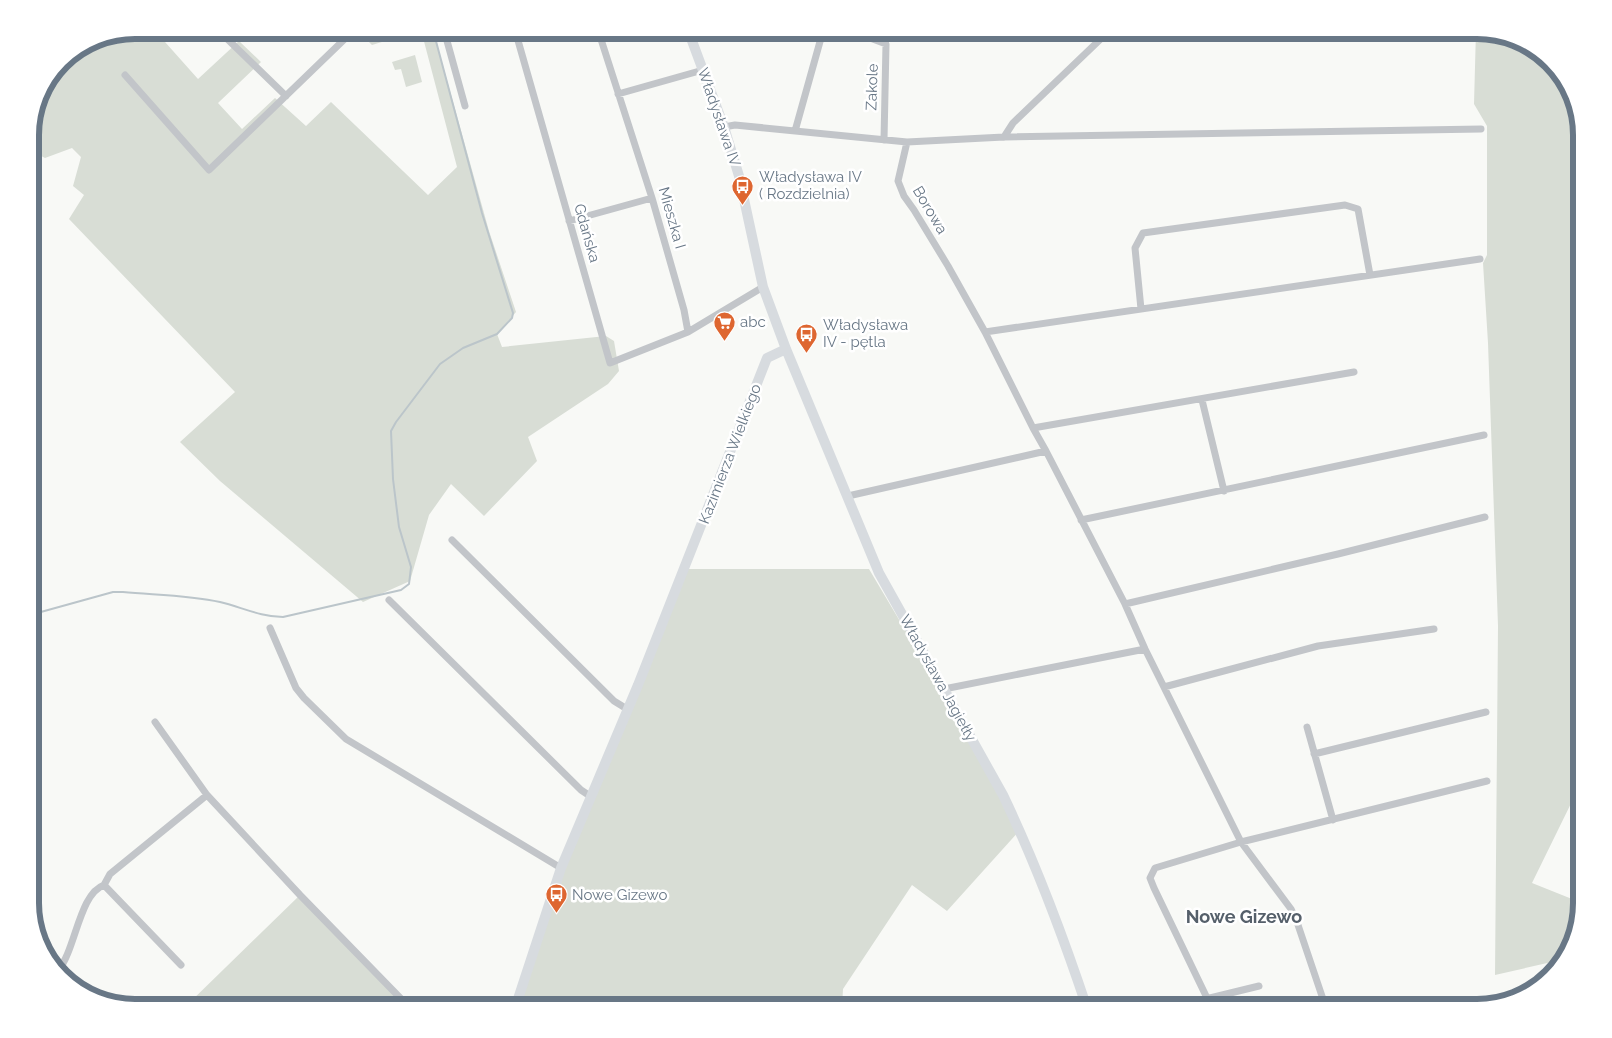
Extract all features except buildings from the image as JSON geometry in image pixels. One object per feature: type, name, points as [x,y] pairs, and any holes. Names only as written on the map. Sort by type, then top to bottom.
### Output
[{"type":"street","points":[[227,39],[286,96]]},
{"type":"street","points":[[125,76],[209,170],[343,39]]},
{"type":"street","points":[[446,39],[465,106]]},
{"type":"street","name":"Gdańska","points":[[518,39],[610,362],[688,332]]},
{"type":"street","name":"Mieszka I","points":[[601,39],[652,198],[684,310],[688,332]]},
{"type":"street","name":"Władysława IV","points":[[691,39],[724,127],[739,176],[763,287],[786,349]]},
{"type":"street","points":[[795,132],[821,39]]},
{"type":"street","name":"Zakole","points":[[873,39],[886,44],[884,140]]},
{"type":"street","points":[[1004,137],[1013,123],[1101,39]]},
{"type":"street","points":[[618,94],[703,70]]},
{"type":"street","points":[[724,127],[735,125],[907,142],[1004,137],[1481,130]]},
{"type":"street","name":"Borowa","points":[[907,142],[898,181],[904,196],[948,266],[985,332],[1032,428],[1046,451],[1125,604],[1145,649],[1241,842],[1291,909],[1323,999]]},
{"type":"street","points":[[569,221],[652,198]]},
{"type":"street","points":[[1141,309],[1135,248],[1143,233],[1345,205],[1358,209],[1370,275]]},
{"type":"street","points":[[985,332],[1480,259]]},
{"type":"street","points":[[688,332],[763,287]]},
{"type":"street","name":"Władysława Jagiełły","points":[[786,349],[880,573],[1003,795],[1020,830],[1068,950],[1084,999]]},
{"type":"street","name":"Kazimierza Wielkiego","points":[[518,999],[561,868],[684,569],[767,358],[786,349]]},
{"type":"street","points":[[1032,428],[1202,400],[1354,372]]},
{"type":"street","points":[[1202,400],[1224,491]]},
{"type":"street","points":[[1082,520],[1484,435]]},
{"type":"street","points":[[848,496],[1046,451]]},
{"type":"street","points":[[1125,604],[1485,517]]},
{"type":"street","points":[[452,540],[614,701],[627,709]]},
{"type":"street","points":[[388,600],[590,796]]},
{"type":"street","points":[[270,628],[296,688],[346,739],[561,868]]},
{"type":"street","points":[[1164,687],[1318,646],[1434,630]]},
{"type":"street","points":[[944,689],[1145,649]]},
{"type":"street","points":[[1314,754],[1486,712]]},
{"type":"street","points":[[155,722],[208,794],[300,895],[401,999]]},
{"type":"street","points":[[1307,727],[1333,820]]},
{"type":"street","points":[[1207,998],[1150,878],[1155,868],[1241,842],[1487,781]]},
{"type":"street","points":[[61,965],[70,950],[87,900],[99,887],[104,885],[110,874],[208,794]]},
{"type":"street","points":[[104,885],[181,965]]},
{"type":"street","points":[[1203,999],[1259,986]]},
{"type":"shaded area","points":[[162,39],[198,79],[239,41],[261,62],[218,103],[242,129],[275,98],[306,126],[331,102],[428,195],[457,167],[423,39],[436,39],[489,231],[516,312],[497,334],[502,347],[606,336],[614,341],[619,371],[608,384],[528,437],[537,461],[484,516],[451,484],[429,515],[410,581],[363,602],[220,481],[180,442],[235,392],[69,219],[84,195],[73,186],[81,157],[72,148],[45,158],[39,155],[39,129],[46,98],[63,71],[81,55],[98,46],[116,41]]},
{"type":"shaded area","points":[[366,39],[392,39],[372,45]]},
{"type":"shaded area","points":[[1476,39],[1508,44],[1531,55],[1557,81],[1570,110],[1573,135],[1573,799],[1532,883],[1573,899],[1572,916],[1566,940],[1553,962],[1495,975],[1498,626],[1488,343],[1483,263],[1487,255],[1487,126],[1474,104]]},
{"type":"shaded area","points":[[415,55],[422,82],[406,87],[401,69],[395,70],[392,62]]},
{"type":"shaded area","points":[[684,569],[869,569],[1003,795],[1020,830],[947,911],[912,885],[843,989],[842,999],[523,999],[561,868]]},
{"type":"shaded area","points":[[300,895],[398,999],[193,999]]},
{"type":"shaded area","points":[[1457,996],[1470,999],[1450,999]]},
{"type":"waterway","points":[[39,613],[113,592],[123,592],[208,600],[259,614],[283,617],[401,590],[409,584],[411,567],[399,527],[393,479],[391,431],[440,364],[463,348],[497,334],[512,318],[513,313],[482,213],[435,39]]},
{"type":"place","name":"Władysława IV ( Rozdzielnia)","points":[[743,205]]},
{"type":"place","name":"abc","points":[[724,341]]},
{"type":"place","name":"Władysława IV - pętla","points":[[807,353]]},
{"type":"place","name":"Nowe Gizewo","points":[[556,914]]},
{"type":"district","name":"Nowe Gizewo","points":[[1244,917]]}]
